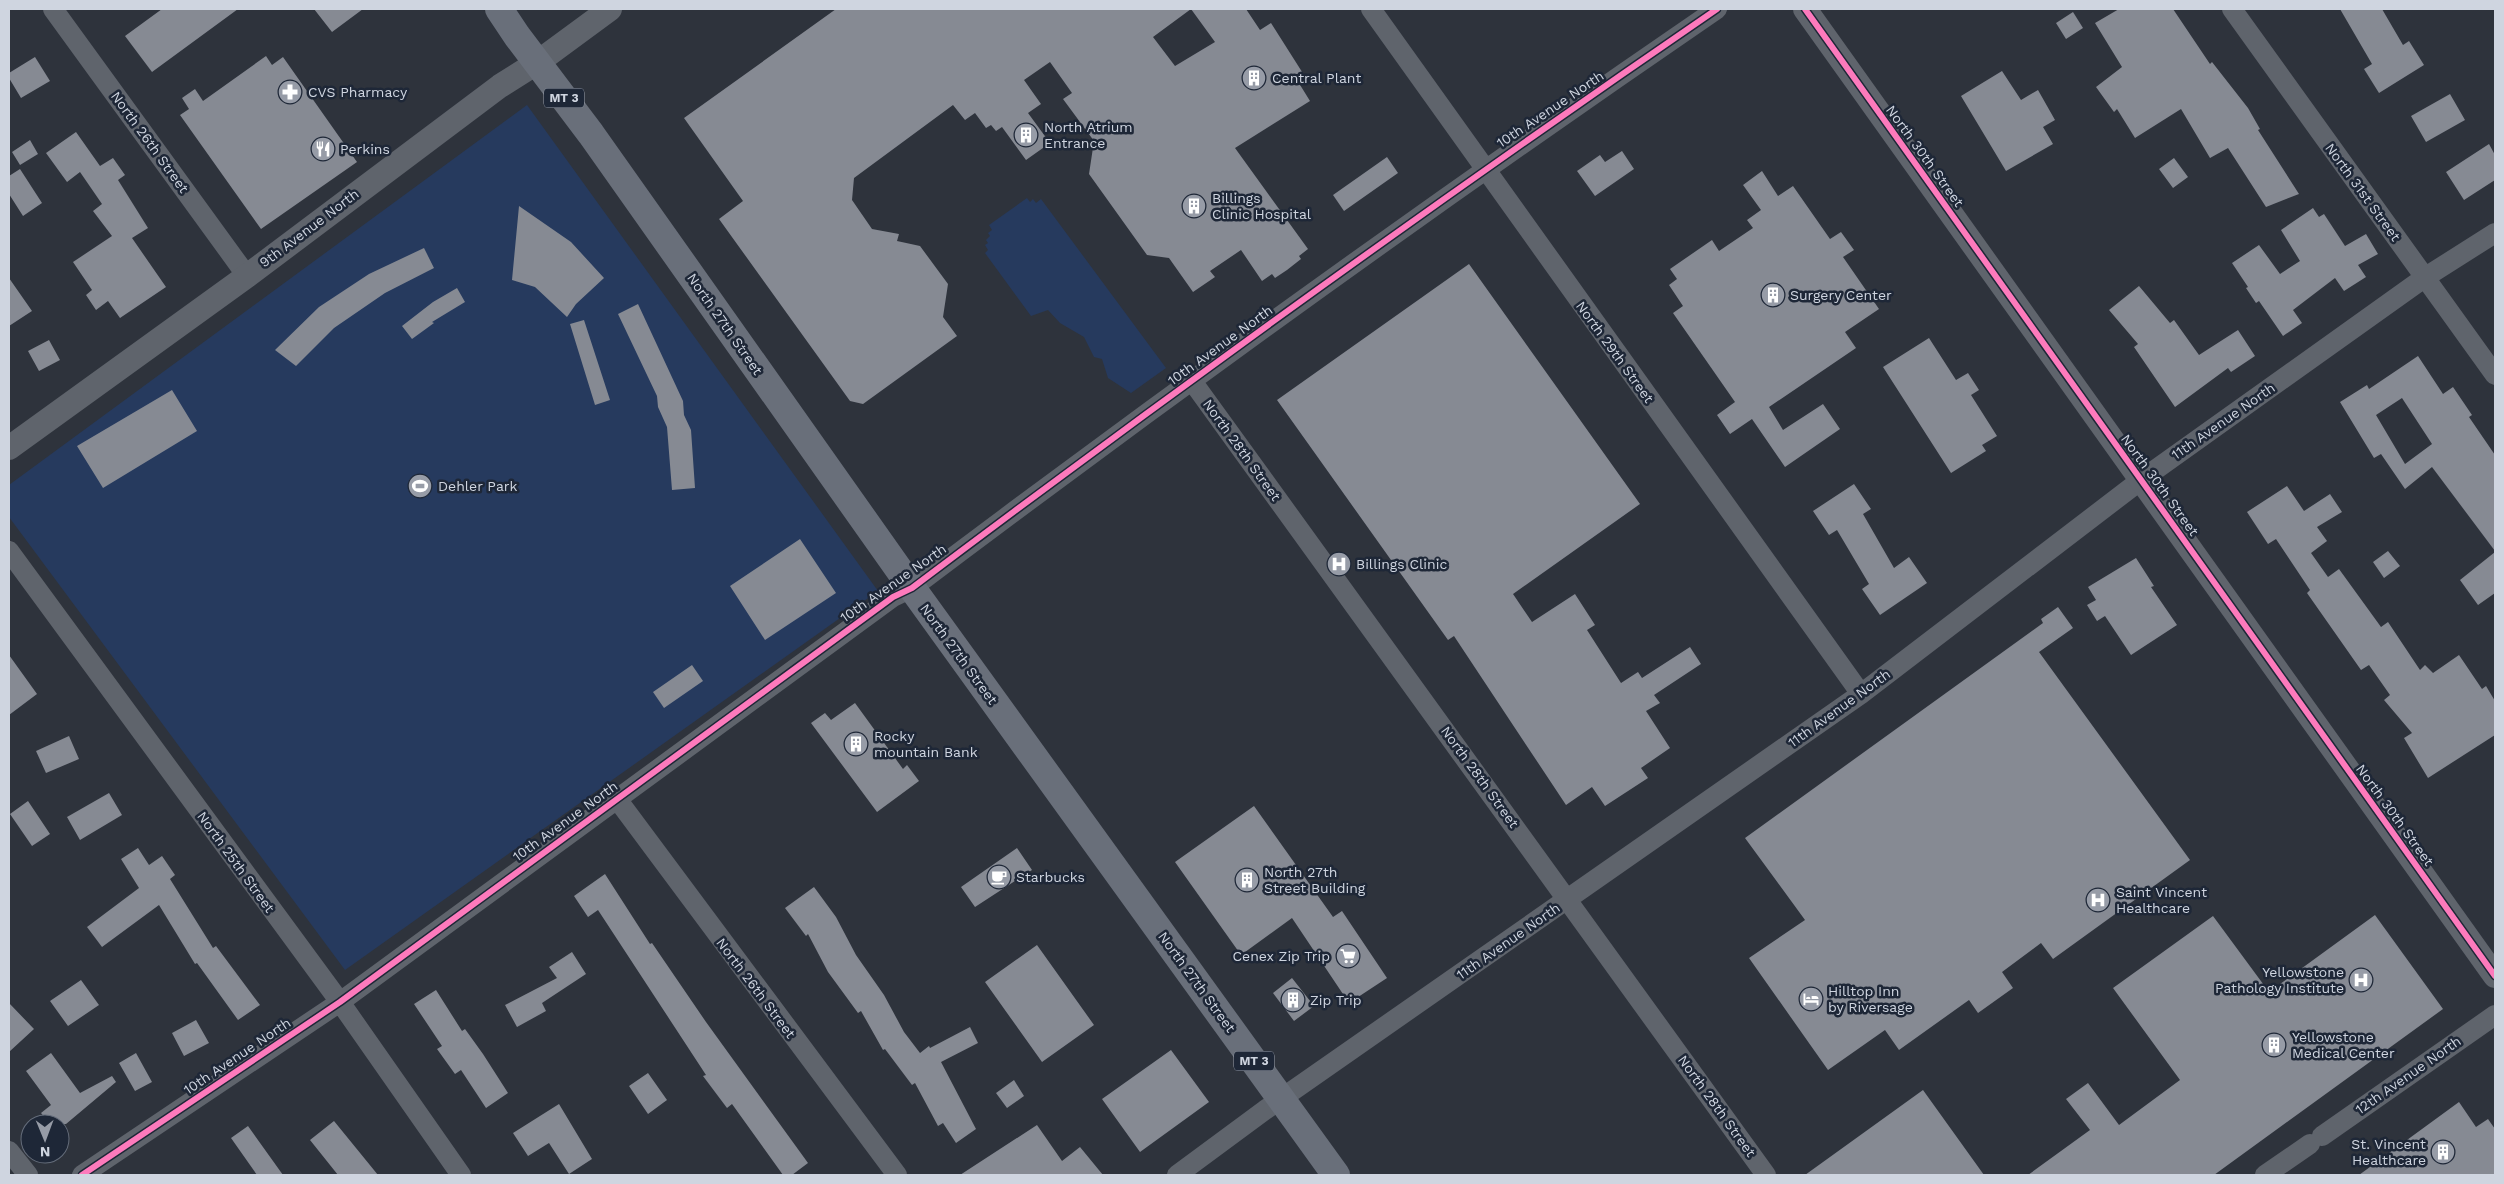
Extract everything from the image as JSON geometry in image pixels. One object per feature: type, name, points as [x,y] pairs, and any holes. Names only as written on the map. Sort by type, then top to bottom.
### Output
[{"type":"main road","name":"North 27th Street","points":[[499,9],[516,36],[538,62],[912,588],[1336,1175]]},
{"type":"street","name":"North 26th Street","points":[[53,9],[247,276]]},
{"type":"street","name":"9th Avenue North","points":[[9,448],[247,276],[500,86],[538,62],[610,9]]},
{"type":"street","name":"North 29th Street","points":[[1370,9],[1861,694]]},
{"type":"street","name":"10th Avenue North","points":[[82,1175],[340,1002],[893,597],[912,588],[1484,168],[1717,9]]},
{"type":"street","name":"North 30th Street","points":[[1805,9],[2495,976]]},
{"type":"street","name":"North 31st Street","points":[[2232,9],[2495,375]]},
{"type":"street","name":"11th Avenue North","points":[[1177,1175],[1281,1099],[1861,694],[2141,480],[2424,278],[2495,234]]},
{"type":"street","name":"North 28th Street","points":[[1192,381],[1766,1175]]},
{"type":"street","name":"North 25th Street","points":[[9,551],[340,1002],[461,1175]]},
{"type":"street","name":"North 26th Street","points":[[617,799],[897,1175]]},
{"type":"street","name":"12th Avenue North","points":[[2265,1175],[2495,1015]]},
{"type":"street","points":[[9,1150],[28,1175]]},
{"type":"shaded area","points":[[527,105],[878,591],[345,970],[9,517],[9,485]]},
{"type":"shaded area","points":[[1027,198],[1030,202],[1033,199],[1036,203],[1041,199],[1166,368],[1131,393],[1108,378],[1102,359],[1094,357],[1084,337],[1060,323],[1048,310],[1031,316],[985,253],[988,250],[985,245],[988,243],[986,240],[990,236],[988,233],[992,230],[989,225]]},
{"type":"building","points":[[162,9],[238,9],[152,72],[125,36]]},
{"type":"building","points":[[314,9],[363,9],[332,32]]},
{"type":"building","name":"Billings Clinic Hospital","points":[[836,9],[1191,9],[1246,9],[1260,30],[1271,23],[1304,75],[1297,80],[1310,101],[1235,148],[1308,249],[1299,256],[1301,259],[1287,270],[1275,278],[1272,274],[1262,281],[1241,250],[1210,271],[1215,277],[1193,292],[1169,258],[1147,255],[1089,174],[1094,141],[1063,99],[1072,93],[1050,62],[1024,80],[1041,104],[1028,113],[1050,143],[1026,160],[1002,127],[996,131],[991,125],[986,128],[975,113],[965,120],[953,105],[854,178],[852,200],[872,229],[899,234],[897,241],[920,246],[948,284],[943,317],[957,336],[863,404],[850,401],[719,219],[743,201],[684,118]],"holes":[[[1191,9],[1215,42],[1175,66],[1153,37]]]},
{"type":"building","points":[[2119,9],[2173,9],[2210,64],[2212,62],[2248,108],[2260,129],[2258,130],[2299,194],[2266,207],[2228,148],[2210,158],[2181,109],[2135,138],[2117,109],[2114,112],[2096,87],[2122,67],[2095,23]]},
{"type":"building","points":[[2340,9],[2382,9],[2403,45],[2409,41],[2424,65],[2379,93],[2364,69],[2372,64]]},
{"type":"building","points":[[2073,12],[2083,28],[2066,39],[2056,23]]},
{"type":"building","points":[[266,56],[272,65],[283,57],[357,162],[261,229],[180,115],[189,109],[182,98],[195,89],[203,101]]},
{"type":"building","points":[[35,57],[50,81],[21,98],[9,78],[9,73]]},
{"type":"building","points":[[2002,71],[2021,100],[2038,90],[2055,120],[2043,127],[2053,144],[2006,171],[1961,96]]},
{"type":"building","points":[[2450,94],[2465,120],[2426,142],[2411,116]]},
{"type":"building","points":[[76,132],[100,166],[113,158],[125,175],[118,180],[148,228],[132,238],[166,287],[120,318],[108,301],[96,310],[86,295],[92,290],[73,262],[112,236],[93,211],[102,204],[80,172],[67,182],[46,153]]},
{"type":"building","points":[[30,140],[38,154],[20,165],[12,152]]},
{"type":"building","points":[[2489,144],[2495,155],[2495,180],[2464,200],[2446,172]]},
{"type":"building","points":[[1622,151],[1634,169],[1595,196],[1577,171],[1600,155],[1605,162]]},
{"type":"building","points":[[1387,157],[1398,173],[1344,211],[1333,195]]},
{"type":"building","points":[[2174,158],[2188,177],[2173,188],[2159,169]]},
{"type":"building","points":[[20,169],[42,203],[23,216],[9,194],[9,176]]},
{"type":"building","name":"Surgery Center","points":[[1762,171],[1778,196],[1793,186],[1830,239],[1841,232],[1854,250],[1843,257],[1879,309],[1845,332],[1856,348],[1769,407],[1783,430],[1823,404],[1840,429],[1785,467],[1752,419],[1730,434],[1717,415],[1735,402],[1673,313],[1683,306],[1669,285],[1677,279],[1670,269],[1712,240],[1719,251],[1753,228],[1747,220],[1761,210],[1743,185]]},
{"type":"building","points":[[519,206],[571,242],[604,278],[576,304],[567,317],[535,287],[512,280]]},
{"type":"building","points":[[2313,208],[2319,217],[2324,214],[2345,246],[2366,234],[2378,254],[2358,265],[2366,277],[2344,291],[2335,278],[2293,310],[2302,323],[2283,336],[2259,301],[2256,303],[2232,263],[2259,245],[2280,274],[2300,261],[2281,230]]},
{"type":"building","points":[[424,248],[434,268],[385,293],[334,328],[296,366],[275,350],[319,307],[369,274]]},
{"type":"building","points":[[1469,264],[1640,504],[1513,594],[1532,622],[1575,594],[1595,625],[1587,630],[1621,683],[1638,672],[1642,678],[1690,647],[1701,664],[1654,695],[1660,703],[1646,711],[1670,748],[1641,768],[1648,778],[1605,806],[1592,787],[1566,805],[1454,636],[1448,640],[1277,400]]},
{"type":"building","points":[[9,278],[32,311],[9,326]]},
{"type":"building","points":[[2139,286],[2170,323],[2174,320],[2199,355],[2238,330],[2255,356],[2231,372],[2228,368],[2175,407],[2134,347],[2138,344],[2109,310]]},
{"type":"building","points":[[457,288],[465,302],[432,322],[434,323],[412,339],[402,326],[433,302]]},
{"type":"building","points":[[638,304],[683,401],[684,415],[691,430],[695,488],[672,490],[667,427],[658,407],[657,396],[618,314]]},
{"type":"building","points":[[584,320],[610,400],[595,405],[570,324]]},
{"type":"building","points":[[1929,338],[1956,380],[1968,373],[1979,390],[1971,395],[1997,436],[1982,445],[1986,451],[1951,473],[1883,367]]},
{"type":"building","points":[[49,340],[60,360],[39,371],[28,351]]},
{"type":"building","points":[[2418,356],[2443,394],[2453,387],[2472,415],[2469,417],[2495,455],[2495,551],[2432,467],[2405,489],[2381,454],[2374,458],[2340,402],[2367,385],[2369,389]],"holes":[[[2402,398],[2432,444],[2405,464],[2376,415]]]},
{"type":"building","points":[[172,390],[197,431],[103,488],[77,446]]},
{"type":"building","points":[[1854,484],[1871,509],[1863,514],[1894,568],[1909,557],[1927,583],[1880,615],[1862,589],[1869,584],[1837,530],[1829,535],[1813,511]]},
{"type":"building","points":[[2287,486],[2304,511],[2330,494],[2342,512],[2317,527],[2327,541],[2311,553],[2328,577],[2339,569],[2381,627],[2388,622],[2420,670],[2425,665],[2433,673],[2459,655],[2482,689],[2486,686],[2495,701],[2495,735],[2428,778],[2404,738],[2412,733],[2384,700],[2390,695],[2369,665],[2361,670],[2307,593],[2310,590],[2276,539],[2268,544],[2247,512]]},
{"type":"building","points":[[800,539],[836,593],[765,640],[730,586]]},
{"type":"building","points":[[2388,551],[2400,566],[2384,578],[2373,562]]},
{"type":"building","points":[[2495,552],[2495,593],[2478,605],[2460,580]]},
{"type":"building","points":[[2136,558],[2154,586],[2151,587],[2177,625],[2131,655],[2105,616],[2097,621],[2087,605],[2096,600],[2088,587]]},
{"type":"building","points":[[2058,607],[2073,628],[2039,652],[2190,860],[2053,959],[2041,943],[2002,972],[2013,988],[1978,1013],[1969,1000],[1899,1050],[1885,1030],[1828,1070],[1749,958],[1805,920],[1745,838],[2043,623],[2041,619]]},
{"type":"building","points":[[9,655],[37,694],[9,715]]},
{"type":"building","points":[[692,665],[703,681],[664,708],[653,692]]},
{"type":"building","name":"Rocky mountain Bank","points":[[855,703],[903,769],[907,765],[919,781],[877,812],[811,723],[825,713],[831,720]]},
{"type":"building","points":[[69,736],[79,759],[46,773],[36,751]]},
{"type":"building","points":[[109,793],[122,815],[80,840],[67,817]]},
{"type":"building","points":[[28,801],[50,834],[32,846],[10,814]]},
{"type":"building","name":"North 27th Street Building","points":[[1254,806],[1333,917],[1342,911],[1387,978],[1349,1003],[1292,918],[1241,955],[1175,862]]},
{"type":"building","points":[[138,848],[149,865],[162,856],[175,875],[170,879],[213,948],[216,946],[260,1005],[238,1020],[197,963],[195,964],[159,905],[102,947],[87,927],[139,888],[121,859]]},
{"type":"building","name":"Starbucks","points":[[1017,848],[1032,870],[975,907],[961,887]]},
{"type":"building","points":[[605,874],[650,944],[652,943],[706,1022],[808,1163],[792,1175],[783,1175],[732,1104],[727,1108],[703,1076],[706,1075],[598,910],[588,917],[574,896]]},
{"type":"building","points":[[814,887],[836,917],[856,955],[884,995],[904,1032],[920,1053],[929,1046],[930,1048],[970,1027],[978,1043],[941,1062],[976,1129],[956,1143],[943,1123],[938,1126],[915,1083],[912,1085],[885,1049],[883,1050],[861,1011],[858,1013],[828,972],[808,934],[806,936],[785,908]]},
{"type":"building","name":"Yellowstone Medical Center","points":[[2375,915],[2443,1009],[2214,1175],[2028,1175],[2090,1130],[2066,1099],[2088,1083],[2119,1125],[2180,1080],[2113,988],[2213,916],[2269,992]]},
{"type":"building","points":[[1037,945],[1094,1025],[1042,1062],[985,982]]},
{"type":"building","points":[[572,952],[586,974],[542,1003],[546,1011],[517,1027],[505,1005],[557,978],[549,967]]},
{"type":"building","name":"Zip Trip","points":[[1292,978],[1314,1006],[1294,1021],[1273,993]]},
{"type":"building","points":[[81,980],[99,1005],[68,1026],[50,1001]]},
{"type":"building","points":[[436,990],[462,1031],[465,1029],[508,1093],[486,1108],[461,1070],[455,1074],[437,1049],[442,1046],[414,1004]]},
{"type":"building","points":[[9,1003],[34,1029],[9,1052]]},
{"type":"building","points":[[196,1020],[209,1043],[184,1056],[172,1033]]},
{"type":"building","points":[[1171,1050],[1209,1102],[1140,1152],[1102,1099]]},
{"type":"building","points":[[51,1053],[80,1093],[112,1076],[116,1082],[70,1121],[70,1114],[42,1114],[51,1105],[26,1071]]},
{"type":"building","points":[[136,1053],[152,1082],[135,1091],[119,1063]]},
{"type":"building","points":[[648,1073],[667,1100],[648,1114],[629,1086]]},
{"type":"building","points":[[1014,1080],[1024,1096],[1007,1108],[996,1093]]},
{"type":"building","points":[[1923,1090],[1984,1175],[1805,1175]]},
{"type":"building","name":"St. Vincent Healthcare","points":[[2459,1102],[2476,1127],[2488,1119],[2495,1129],[2495,1175],[2359,1175]]},
{"type":"building","points":[[559,1104],[592,1159],[569,1174],[549,1143],[528,1156],[513,1133]]},
{"type":"building","points":[[334,1121],[378,1175],[338,1175],[310,1140]]},
{"type":"building","points":[[1037,1125],[1062,1161],[1080,1147],[1103,1175],[960,1175]]},
{"type":"building","points":[[248,1126],[283,1175],[257,1175],[231,1138]]},
{"type":"cycle path","points":[[82,1175],[340,1002],[893,597],[912,588],[1311,294],[1513,150],[1717,9]]},
{"type":"cycle path","points":[[1805,9],[2495,976]]},
{"type":"place","name":"Central Plant","points":[[1254,78]]},
{"type":"place","name":"CVS Pharmacy","points":[[290,92]]},
{"type":"place","name":"North Atrium Entrance","points":[[1026,135]]},
{"type":"place","name":"Perkins","points":[[323,149]]},
{"type":"place","name":"Billings Clinic Hospital","points":[[1194,206]]},
{"type":"place","name":"Surgery Center","points":[[1773,295]]},
{"type":"place","name":"Dehler Park","points":[[420,486]]},
{"type":"place","name":"Billings Clinic","points":[[1339,564]]},
{"type":"place","name":"Rocky mountain Bank","points":[[856,744]]},
{"type":"place","name":"Starbucks","points":[[999,877]]},
{"type":"place","name":"North 27th Street Building","points":[[1247,880]]},
{"type":"place","name":"Saint Vincent Healthcare","points":[[2098,900]]},
{"type":"place","name":"Cenex Zip Trip","points":[[1348,956]]},
{"type":"place","name":"Yellowstone Pathology Institute","points":[[2361,980]]},
{"type":"place","name":"Hilltop Inn by Riversage","points":[[1811,999]]},
{"type":"place","name":"Zip Trip","points":[[1293,1000]]},
{"type":"place","name":"Yellowstone Medical Center","points":[[2274,1045]]},
{"type":"place","name":"St. Vincent Healthcare","points":[[2443,1152]]}]
